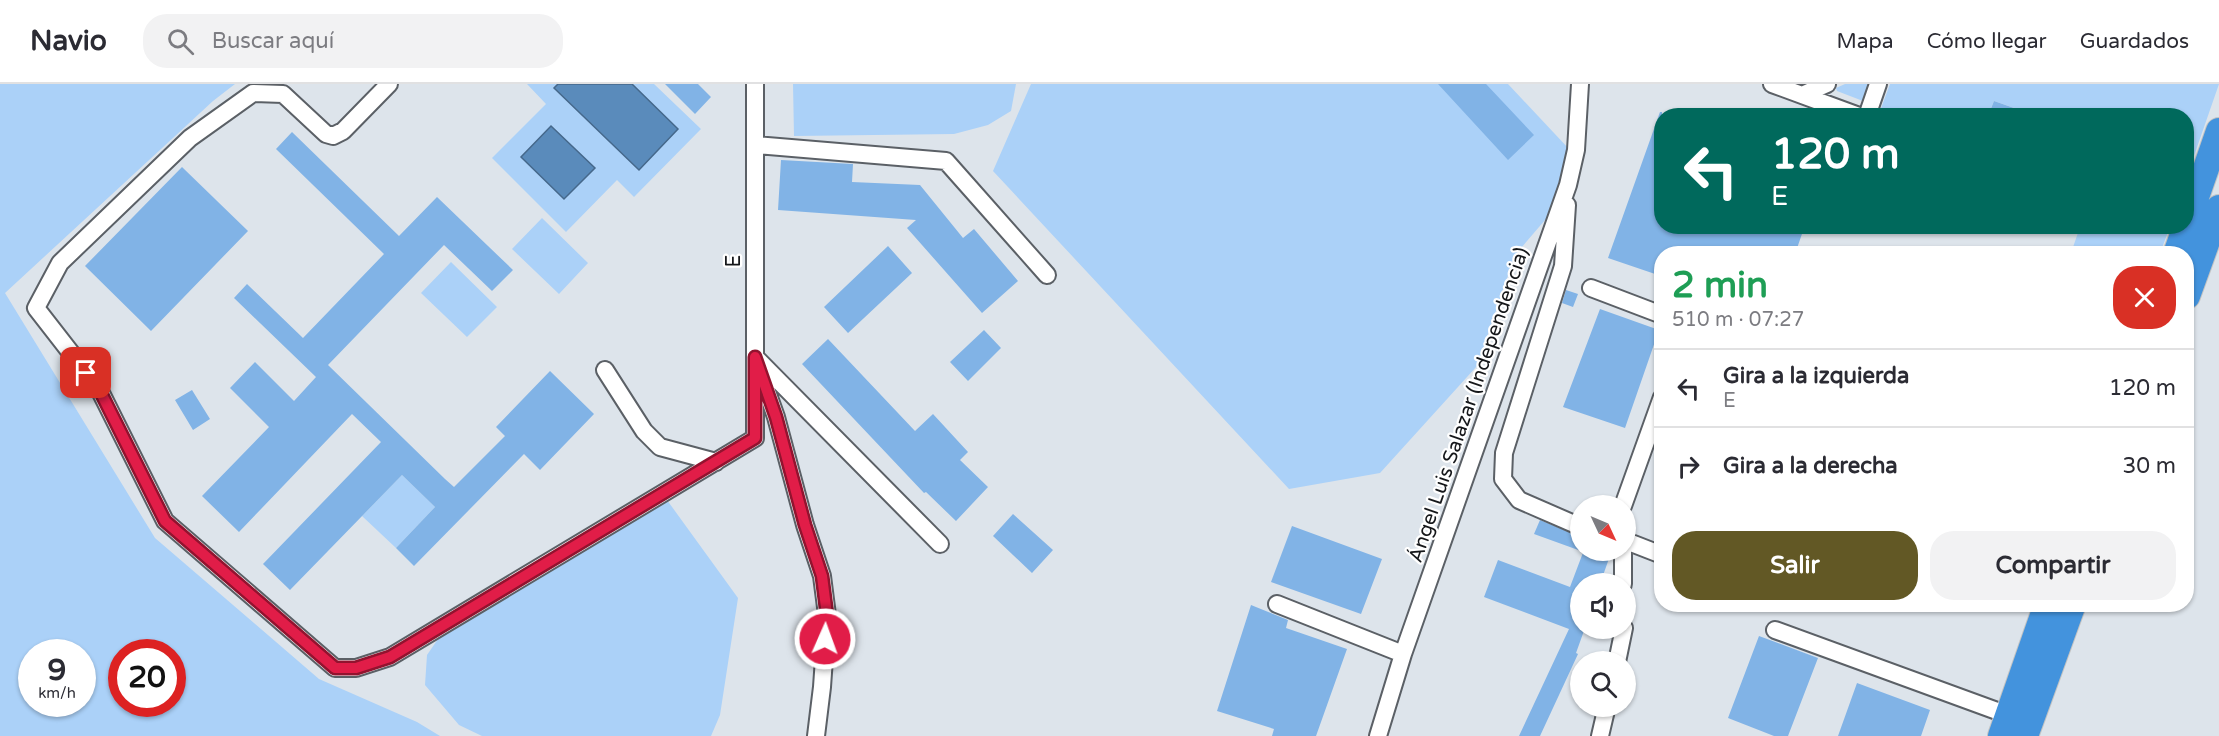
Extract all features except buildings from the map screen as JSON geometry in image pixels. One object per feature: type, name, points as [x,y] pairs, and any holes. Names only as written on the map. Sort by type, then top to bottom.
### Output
[{"type":"highway","points":[[2194,207],[2219,131]]},
{"type":"highway","points":[[2194,227],[2219,208]]},
{"type":"highway","points":[[2016,727],[2045,612]]},
{"type":"highway","points":[[2016,727],[2069,612]]},
{"type":"street","points":[[389,84],[343,131],[333,136],[326,134],[283,93],[253,93],[190,138],[60,263],[36,308],[99,389],[165,521],[335,668],[356,668],[390,657],[716,462]]},
{"type":"street","name":"E","points":[[716,462],[755,438],[755,84]]},
{"type":"street","name":"Ángel Luis Salazar (Independencia)","points":[[1378,736],[1403,654],[1568,185],[1576,150],[1580,84]]},
{"type":"street","points":[[1772,84],[1838,108]]},
{"type":"street","points":[[1802,95],[1827,84]]},
{"type":"street","points":[[1870,108],[1878,84]]},
{"type":"street","points":[[756,145],[946,161],[1047,275]]},
{"type":"street","points":[[1568,185],[1563,266],[1504,453],[1503,478],[1519,500],[1570,522]]},
{"type":"street","points":[[1591,288],[1654,312]]},
{"type":"street","points":[[755,357],[940,544]]},
{"type":"street","points":[[755,357],[776,417],[805,525],[822,576],[827,615],[816,736]]},
{"type":"street","points":[[605,370],[644,431],[660,447],[716,462]]},
{"type":"street","points":[[1627,495],[1654,419]]},
{"type":"street","points":[[1636,545],[1654,552]]},
{"type":"street","points":[[1277,604],[1403,654]]},
{"type":"street","points":[[1775,630],[2016,727]]},
{"type":"street","points":[[1600,736],[1604,717]]},
{"type":"shaded area","points":[[0,84],[235,84],[213,101],[5,293],[155,538],[319,679],[417,722],[440,736],[0,736]]},
{"type":"shaded area","points":[[527,84],[654,84],[701,129],[634,197],[617,180],[566,232],[492,158],[546,104]]},
{"type":"shaded area","points":[[558,84],[632,84],[678,129],[639,170],[554,88]]},
{"type":"shaded area","points":[[793,84],[1016,84],[1011,111],[988,125],[954,134],[794,136]]},
{"type":"shaded area","points":[[1031,84],[1508,84],[1569,149],[1551,213],[1515,255],[1477,366],[1380,473],[1289,489],[993,171]]},
{"type":"shaded area","points":[[1845,84],[1870,84],[1863,101],[1837,91],[1836,88]]},
{"type":"shaded area","points":[[1890,84],[2219,84],[2194,156],[2194,108],[2014,108],[1994,101],[1991,108],[1881,108]]},
{"type":"shaded area","points":[[551,126],[595,168],[564,199],[521,157]]},
{"type":"shaded area","points":[[542,218],[588,263],[559,294],[512,249]]},
{"type":"shaded area","points":[[2077,234],[2167,234],[2163,246],[2073,246]]},
{"type":"shaded area","points":[[451,262],[497,307],[467,337],[421,293]]},
{"type":"shaded area","points":[[402,475],[435,507],[396,548],[362,516]]},
{"type":"shaded area","points":[[667,500],[738,598],[720,715],[711,736],[482,736],[459,725],[425,685],[427,655],[438,639],[455,624]]},
{"type":"route","points":[[86,373],[99,389],[165,521],[335,668],[356,668],[390,657],[755,438],[755,357],[776,417],[805,525],[822,576],[827,615],[825,639]]}]
